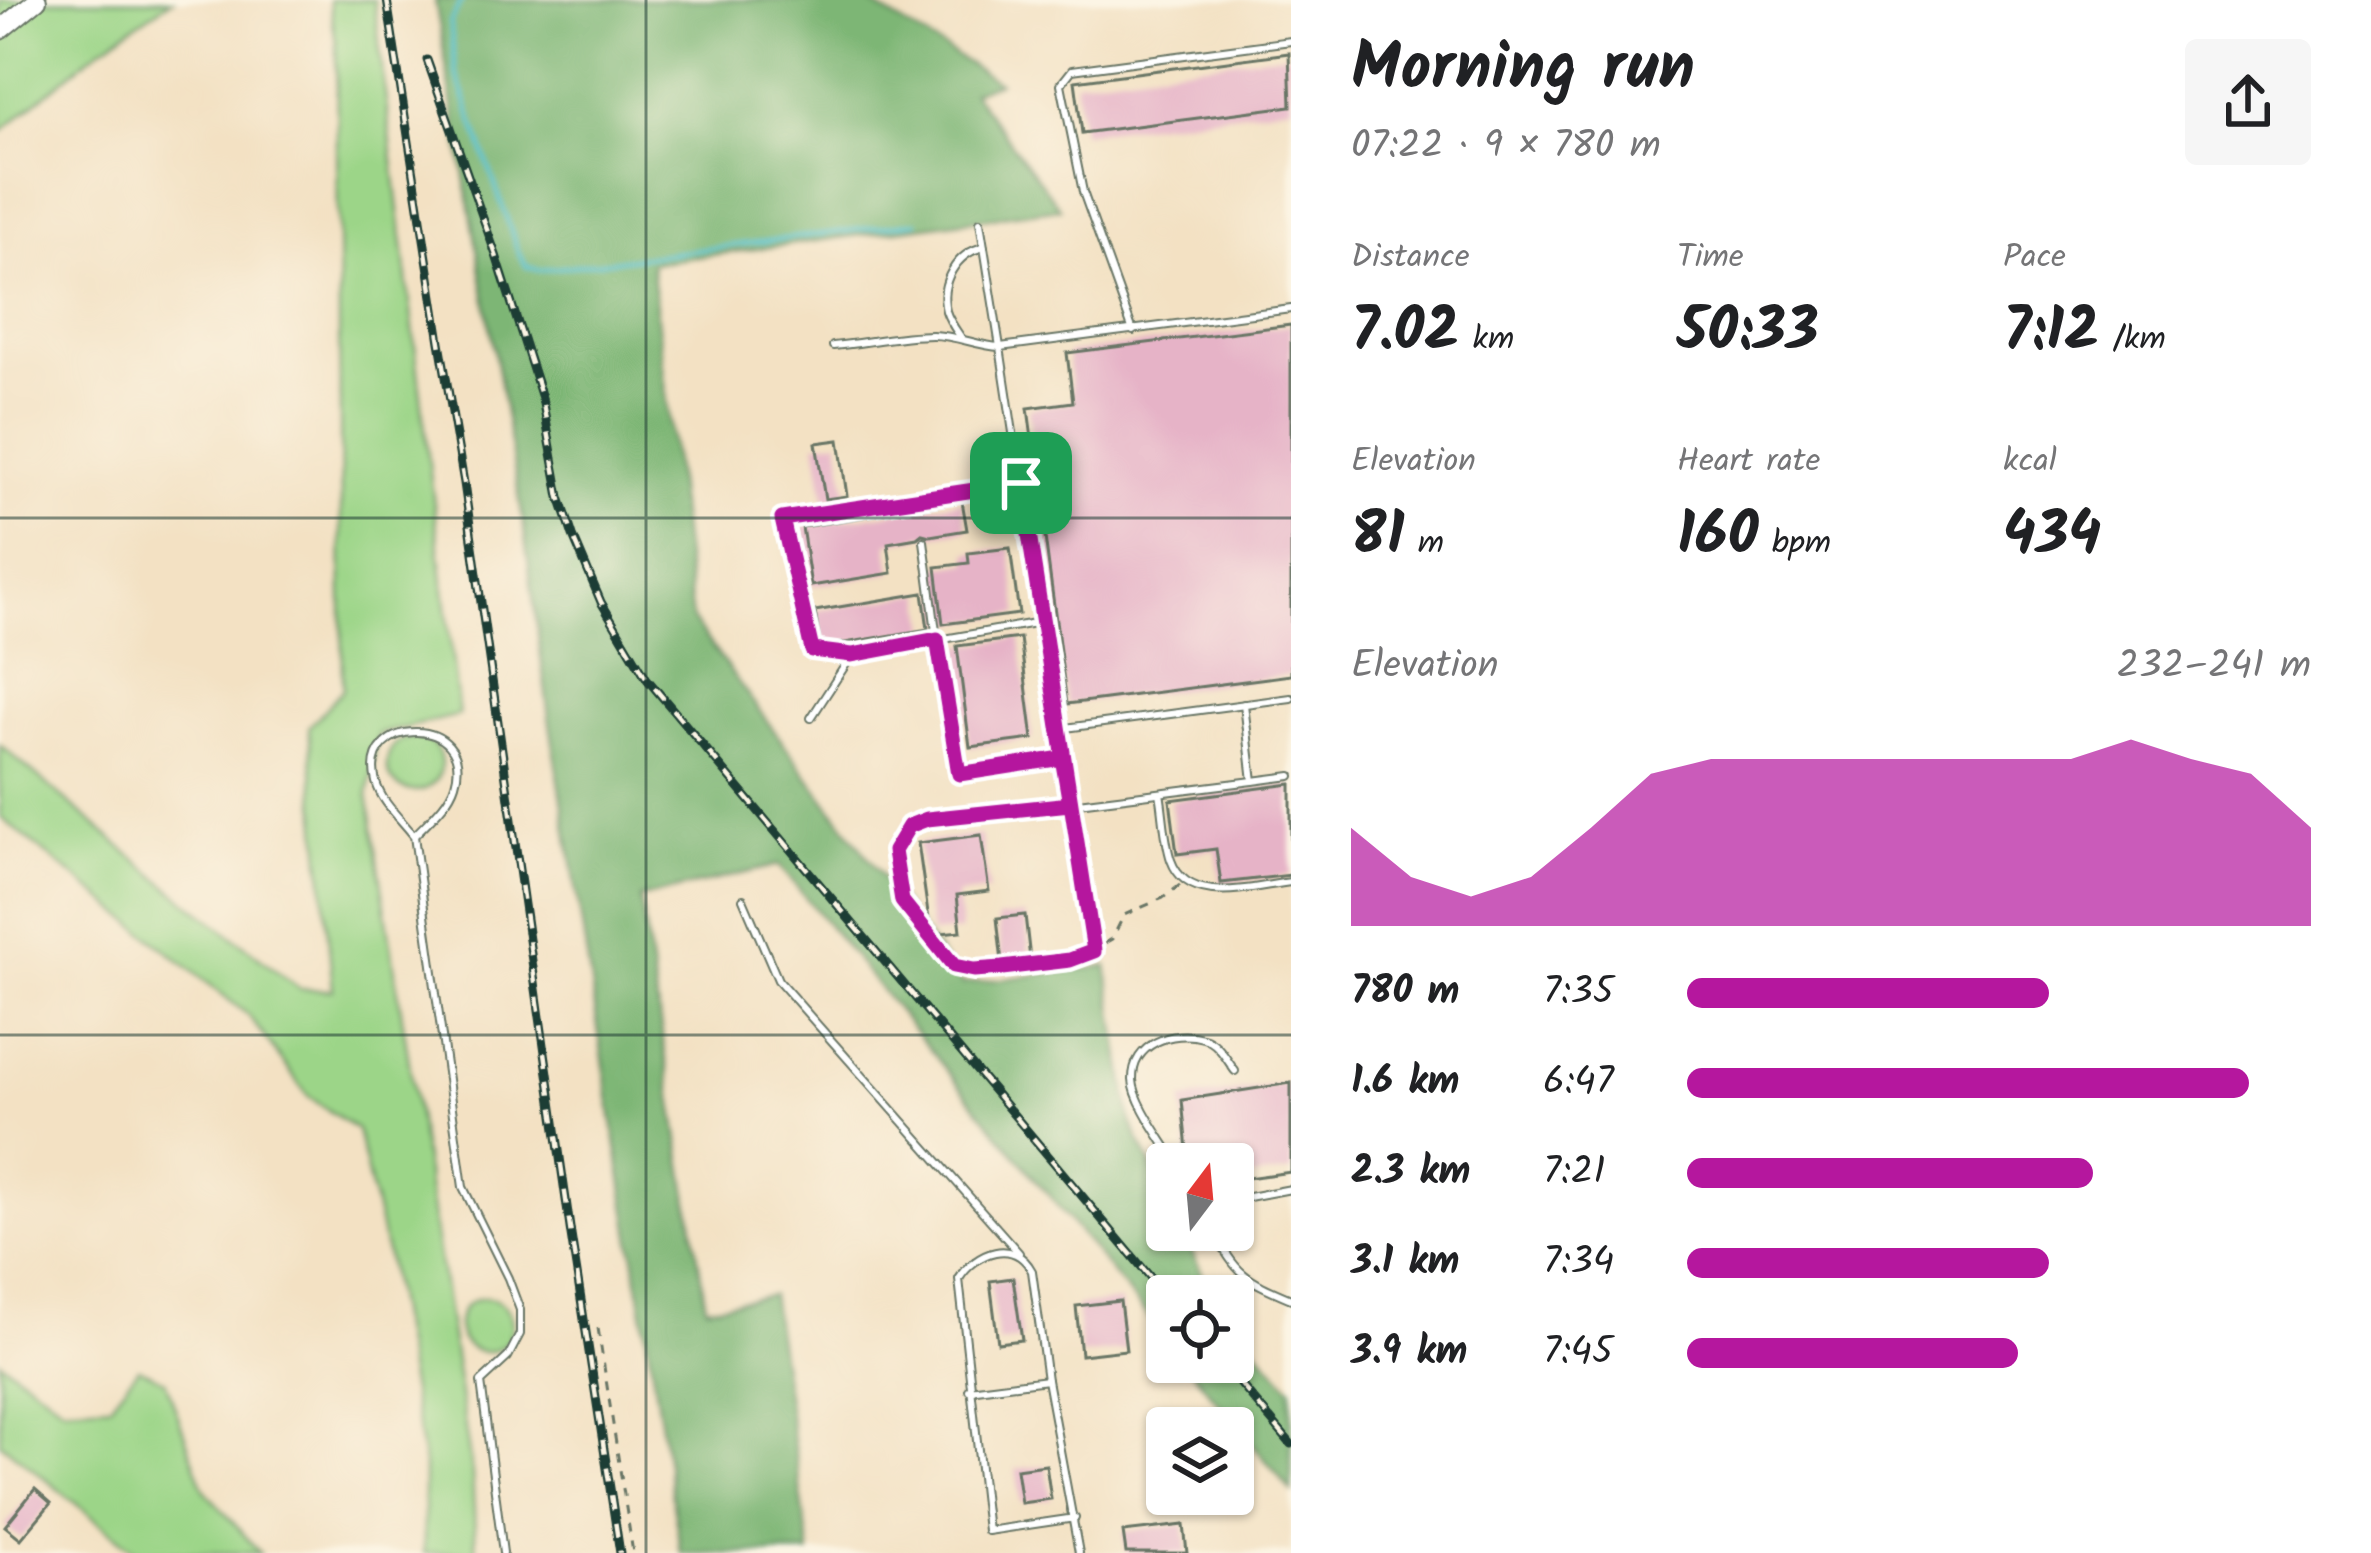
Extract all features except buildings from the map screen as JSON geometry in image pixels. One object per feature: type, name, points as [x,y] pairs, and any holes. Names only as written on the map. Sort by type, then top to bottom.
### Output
[{"type":"main road","points":[[0,30],[37,0]]},
{"type":"lane","points":[[1132,331],[1084,192],[1061,84],[1072,70],[1291,41]]},
{"type":"lane","points":[[980,222],[1094,951]]},
{"type":"lane","points":[[962,339],[947,315],[944,290],[951,271],[967,251],[984,247]]},
{"type":"lane","points":[[833,346],[932,335],[1000,347],[1291,308]]},
{"type":"lane","points":[[1021,483],[782,519],[812,650],[852,655],[1041,622]]},
{"type":"lane","points":[[924,541],[959,774],[1062,758]]},
{"type":"lane","points":[[811,718],[852,655]]},
{"type":"lane","points":[[1058,729],[1291,698]]},
{"type":"lane","points":[[1244,704],[1253,781]]},
{"type":"lane","points":[[414,836],[449,796],[457,770],[446,743],[420,730],[393,737],[380,751],[375,768],[377,787],[414,836],[463,1187],[520,1310],[520,1334],[514,1346],[481,1382],[503,1553]]},
{"type":"lane","points":[[1070,804],[1291,776]]},
{"type":"lane","points":[[1160,793],[1172,862],[1185,881],[1208,892],[1291,882]]},
{"type":"lane","points":[[743,899],[778,980],[1032,1271],[1079,1553]]},
{"type":"lane","points":[[1165,1143],[1136,1094],[1132,1078],[1137,1061],[1154,1041],[1178,1035],[1204,1038],[1235,1071]]},
{"type":"lane","points":[[1254,1196],[1291,1189]]},
{"type":"lane","points":[[1225,1251],[1234,1268],[1291,1300]]},
{"type":"lane","points":[[1027,1262],[1016,1254],[990,1252],[973,1260],[959,1279],[987,1531],[1075,1518]]},
{"type":"lane","points":[[969,1390],[1047,1381]]},
{"type":"path","points":[[1070,804],[927,819],[909,826],[894,851],[902,901],[954,966],[974,970],[1070,960],[1112,939],[1124,915],[1163,898],[1185,881]]},
{"type":"path","points":[[598,1328],[633,1553]]},
{"type":"green space","points":[[0,0],[172,0],[101,48],[0,132]]},
{"type":"green space","points":[[329,0],[374,0],[459,715],[378,734],[368,795],[472,1473],[476,1553],[424,1553],[424,1466],[388,1261],[357,1130],[309,1097],[248,1015],[0,817],[0,745],[171,889],[300,989],[333,990],[309,727],[343,689],[336,41]]},
{"type":"green space","points":[[435,0],[865,0],[998,82],[972,92],[1060,208],[651,263],[692,620],[962,984],[1107,966],[1131,1123],[1146,1155],[1146,1251],[1191,1251],[1203,1275],[1146,1275],[1146,1314],[779,865],[640,898],[706,1307],[771,1295],[810,1553],[681,1553],[549,717],[522,514]]},
{"type":"green space","points":[[414,737],[433,745],[441,764],[433,783],[414,791],[395,783],[387,764],[395,745]]},
{"type":"green space","points":[[485,1298],[504,1306],[512,1325],[504,1344],[485,1352],[466,1344],[458,1325],[466,1306]]},
{"type":"green space","points":[[1254,1345],[1291,1388],[1291,1491],[1254,1446],[1254,1407],[1222,1407],[1202,1383],[1254,1383]]},
{"type":"green space","points":[[0,1361],[63,1407],[110,1404],[138,1368],[165,1380],[204,1489],[260,1553],[137,1553],[0,1442]]},
{"type":"waterway","points":[[462,0],[450,22],[456,72],[527,267],[541,270],[917,222]]},
{"type":"railway","points":[[387,0],[464,483],[620,1553]]},
{"type":"railway","points":[[427,60],[542,398],[560,497],[601,602],[647,679],[1148,1275]]},
{"type":"railway","points":[[1240,1383],[1291,1444]]},
{"type":"route","points":[[1021,483],[1094,951],[1070,960],[974,970],[954,966],[902,901],[894,851],[909,826],[927,819],[1070,804],[1062,758],[959,774],[937,639],[852,655],[812,650],[782,519],[1021,483]]}]
